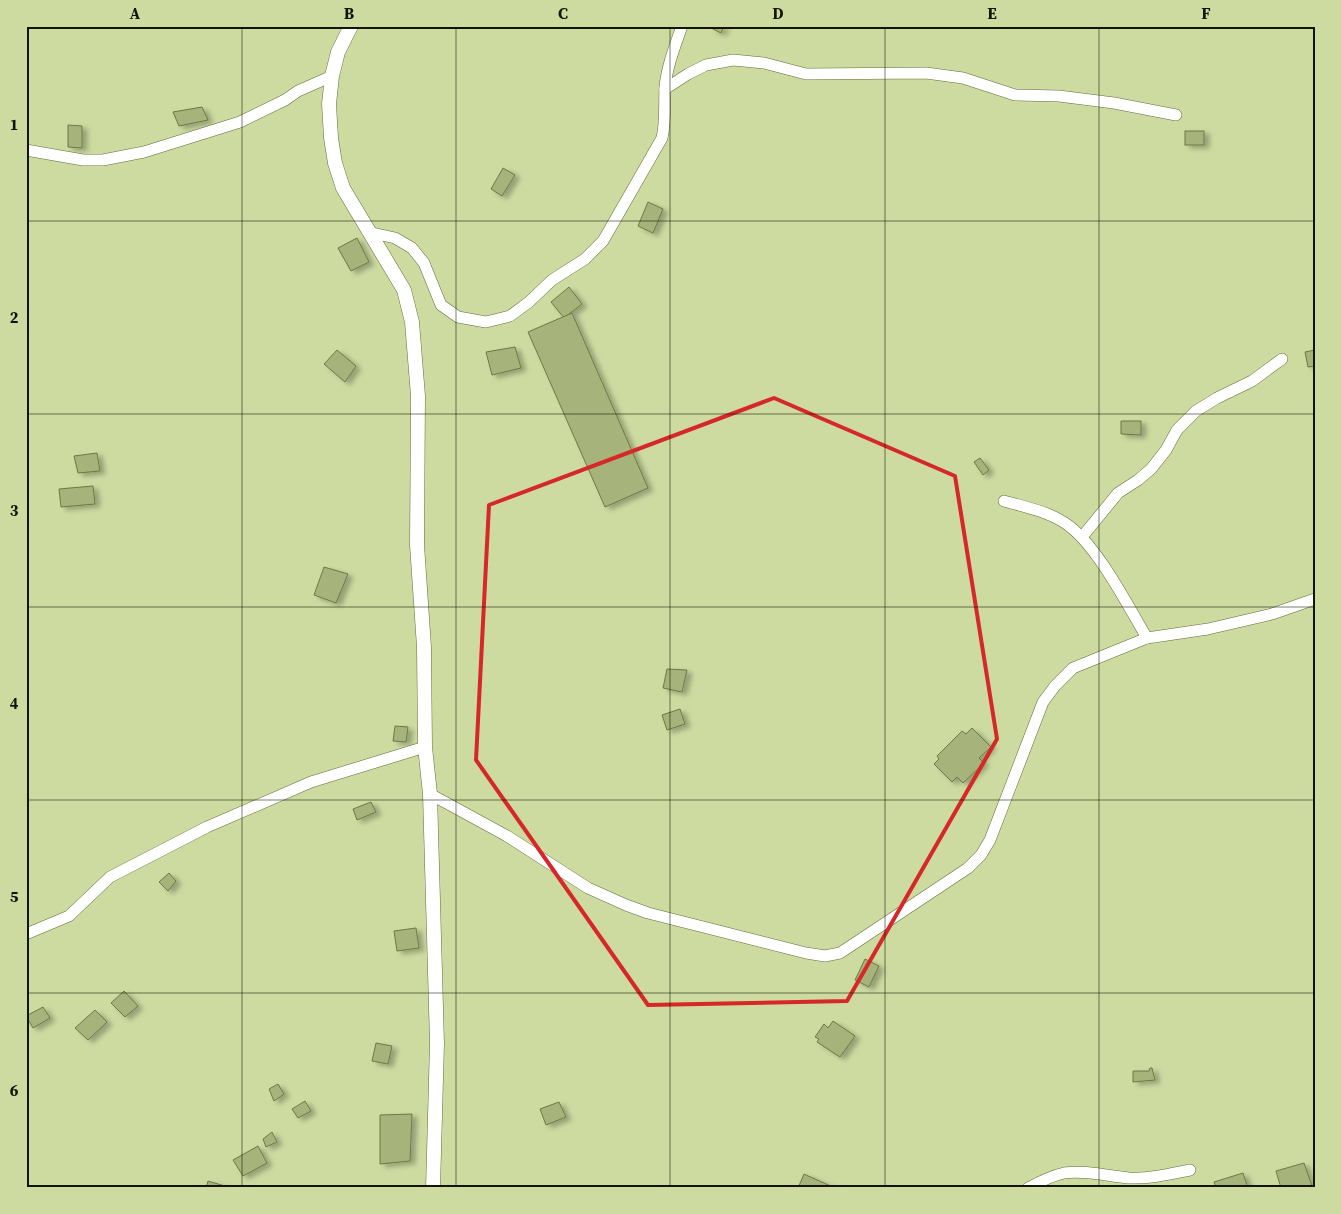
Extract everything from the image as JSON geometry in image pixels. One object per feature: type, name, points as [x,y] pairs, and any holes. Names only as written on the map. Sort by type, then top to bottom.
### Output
[{"type":"street","points":[[351,26],[338,52],[332,76],[329,104],[335,163],[343,188],[368,232],[393,268],[404,290],[412,322],[418,396],[417,544],[424,647],[426,748],[430,794],[436,1043],[433,1188]]},
{"type":"street","points":[[368,232],[395,238],[412,248],[424,263],[442,305],[458,317],[486,322],[510,316],[529,302],[552,280],[585,259],[604,241],[662,138],[665,124],[665,89],[668,68],[682,26]]},
{"type":"street","points":[[665,89],[706,65],[733,60],[764,63],[806,74],[926,73],[963,78],[1015,95],[1059,96],[1114,103],[1176,115]]},
{"type":"street","points":[[26,150],[83,160],[103,160],[144,152],[240,122],[285,100],[298,91],[332,76]]},
{"type":"street","points":[[1082,537],[1118,493],[1151,469],[1166,450],[1177,430],[1196,411],[1217,398],[1252,381],[1282,359]]},
{"type":"street","points":[[1004,501],[1038,510],[1065,523],[1082,537],[1114,583],[1147,638]]},
{"type":"street","points":[[430,794],[507,836],[588,888],[626,906],[806,953],[825,956],[840,953],[968,868],[981,855],[990,840],[1042,702],[1073,668],[1147,638],[1208,629],[1272,614],[1315,599]]},
{"type":"street","points":[[26,934],[69,916],[110,877],[207,827],[311,782],[426,748]]},
{"type":"street","points":[[1028,1188],[1064,1173],[1089,1173],[1130,1178],[1158,1177],[1190,1170]]},
{"type":"highlighted area","points":[[774,398],[955,476],[997,739],[847,1001],[648,1005],[476,760],[489,505]]},
{"type":"building","points":[[712,26],[724,26],[721,33],[711,28]]},
{"type":"building","points":[[202,107],[208,120],[179,126],[173,112]]},
{"type":"building","points":[[68,125],[82,126],[82,148],[68,147]]},
{"type":"building","points":[[1185,131],[1204,131],[1204,145],[1185,145]]},
{"type":"building","points":[[503,168],[515,175],[502,196],[491,189]]},
{"type":"building","points":[[648,202],[663,209],[653,233],[638,226]]},
{"type":"building","points":[[357,238],[369,262],[351,271],[338,248]]},
{"type":"building","points":[[569,287],[582,304],[564,318],[551,302]]},
{"type":"building","points":[[572,313],[648,488],[605,507],[528,332]]},
{"type":"building","points":[[515,347],[521,368],[492,375],[486,352]]},
{"type":"building","points":[[337,350],[356,366],[345,382],[324,364]]},
{"type":"building","points":[[1315,350],[1315,366],[1308,367],[1305,352]]},
{"type":"building","points":[[1121,421],[1141,421],[1141,435],[1121,434]]},
{"type":"building","points":[[97,453],[100,471],[78,473],[74,456]]},
{"type":"building","points":[[980,458],[989,470],[983,475],[974,462]]},
{"type":"building","points":[[93,486],[95,504],[61,507],[59,489]]},
{"type":"building","points":[[324,567],[348,574],[336,603],[314,595]]},
{"type":"building","points":[[667,669],[687,670],[682,692],[663,688]]},
{"type":"building","points":[[680,709],[685,724],[667,730],[662,715]]},
{"type":"building","points":[[395,726],[408,727],[406,742],[393,741]]},
{"type":"building","points":[[972,728],[991,747],[979,758],[984,763],[963,783],[957,777],[952,782],[934,764],[939,759],[937,756],[962,731],[966,734]]},
{"type":"building","points":[[371,802],[376,812],[357,820],[353,809]]},
{"type":"building","points":[[169,873],[176,881],[168,891],[159,882]]},
{"type":"building","points":[[416,928],[419,948],[397,951],[394,931]]},
{"type":"building","points":[[865,959],[879,966],[869,987],[855,980]]},
{"type":"building","points":[[124,991],[138,1006],[125,1017],[111,1003]]},
{"type":"building","points":[[43,1007],[50,1018],[33,1028],[26,1016]]},
{"type":"building","points":[[95,1010],[107,1022],[88,1040],[75,1028]]},
{"type":"building","points":[[833,1021],[855,1036],[840,1057],[817,1042],[819,1039],[815,1037],[824,1024],[828,1028]]},
{"type":"building","points":[[376,1043],[392,1046],[388,1064],[372,1061]]},
{"type":"building","points":[[1152,1068],[1155,1080],[1133,1082],[1133,1071],[1149,1071]]},
{"type":"building","points":[[278,1084],[284,1094],[274,1101],[269,1089]]},
{"type":"building","points":[[305,1101],[311,1111],[298,1118],[292,1109]]},
{"type":"building","points":[[559,1102],[566,1117],[546,1125],[540,1109]]},
{"type":"building","points":[[412,1114],[410,1161],[380,1164],[380,1115]]},
{"type":"building","points":[[272,1132],[277,1142],[266,1147],[263,1139]]},
{"type":"building","points":[[258,1146],[267,1163],[243,1176],[233,1160]]},
{"type":"building","points":[[1304,1163],[1312,1186],[1306,1188],[1281,1188],[1276,1171]]},
{"type":"building","points":[[1243,1173],[1248,1188],[1216,1188],[1214,1182]]},
{"type":"building","points":[[804,1174],[835,1188],[798,1188]]},
{"type":"building","points":[[208,1181],[228,1187],[206,1188]]}]
